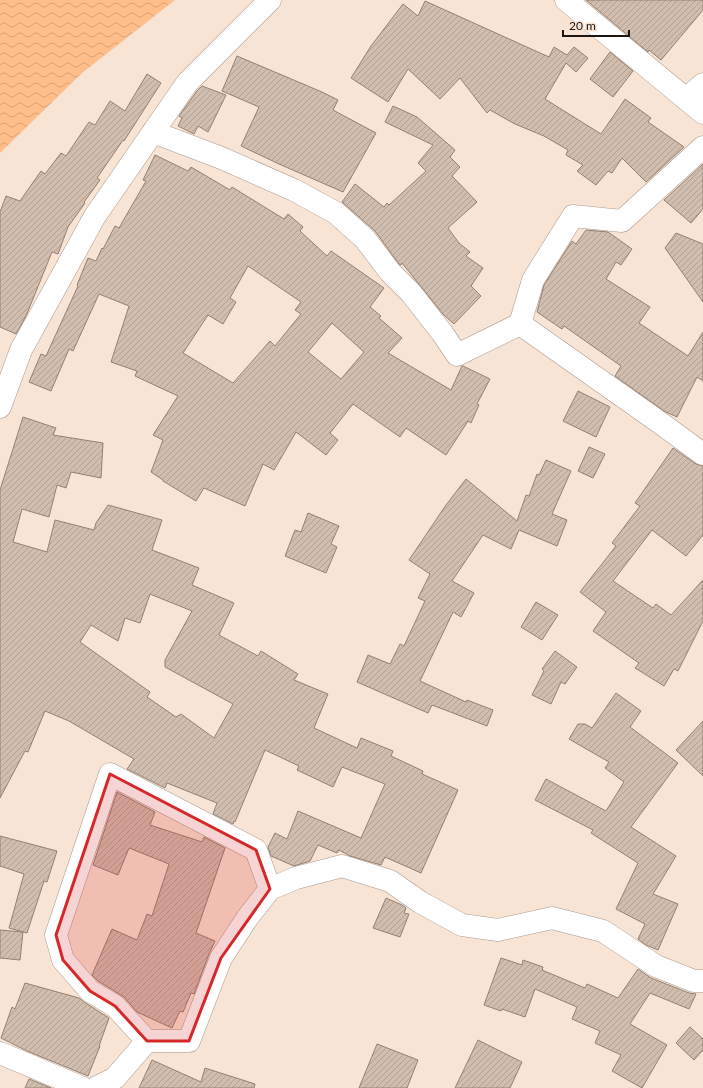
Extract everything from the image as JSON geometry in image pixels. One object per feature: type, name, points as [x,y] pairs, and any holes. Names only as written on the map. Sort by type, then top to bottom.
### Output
[{"type":"street","points":[[0,407],[21,350],[95,216],[187,83],[270,0]]},
{"type":"street","points":[[566,0],[703,113]]},
{"type":"street","points":[[686,99],[703,84]]},
{"type":"street","points":[[153,132],[294,190],[336,213],[365,239],[390,272],[411,294],[434,322],[457,355],[520,324],[533,280],[573,216],[622,221],[703,147]]},
{"type":"street","points":[[520,324],[703,454]]},
{"type":"street","points":[[270,889],[256,850],[110,774],[56,935],[63,960],[90,992],[115,1006],[147,1041],[189,1041],[221,958],[248,917],[270,889],[296,878],[342,866],[390,881],[420,902],[462,925],[498,930],[552,918],[603,931],[656,966],[694,981],[703,981]]},
{"type":"street","points":[[95,1088],[115,1078],[147,1041]]},
{"type":"street","points":[[0,1053],[83,1088]]},
{"type":"highlighted area","points":[[110,774],[256,850],[270,889],[221,958],[189,1041],[147,1041],[115,1006],[90,991],[63,960],[56,935]]},
{"type":"water","points":[[0,0],[175,0],[82,73],[0,153]]},
{"type":"building","points":[[586,0],[703,0],[703,10],[661,60],[649,50],[648,52]]},
{"type":"building","points":[[425,1],[549,57],[554,47],[567,55],[574,47],[588,58],[576,72],[566,63],[545,99],[601,134],[625,99],[651,118],[648,122],[684,147],[646,182],[622,158],[612,173],[608,171],[596,185],[577,171],[583,165],[566,155],[568,150],[544,136],[515,124],[490,110],[487,113],[460,78],[440,99],[408,69],[388,102],[351,78],[371,46],[403,4],[418,16]]},
{"type":"building","points":[[610,52],[633,71],[613,97],[590,79]]},
{"type":"building","points":[[237,56],[338,100],[333,110],[376,133],[343,192],[241,146],[259,107],[222,91]]},
{"type":"building","points":[[147,74],[161,83],[124,141],[123,140],[97,178],[100,180],[68,227],[58,254],[52,252],[26,316],[16,334],[0,327],[0,212],[6,196],[20,201],[41,171],[45,174],[61,153],[66,156],[89,122],[95,125],[110,101],[125,111]]},
{"type":"building","points":[[202,86],[226,95],[208,132],[198,126],[194,134],[178,126],[182,118],[179,116]]},
{"type":"building","points":[[393,106],[417,117],[455,150],[450,157],[460,167],[452,176],[477,202],[448,228],[459,243],[470,252],[466,256],[483,268],[471,286],[481,296],[454,324],[443,314],[402,263],[401,265],[399,264],[375,231],[342,202],[355,184],[384,207],[387,203],[389,205],[426,171],[418,163],[433,145],[385,122]]},
{"type":"building","points":[[155,155],[188,171],[191,167],[230,190],[232,187],[284,219],[288,214],[303,227],[300,231],[327,256],[331,251],[384,288],[370,307],[381,316],[379,318],[402,338],[388,353],[451,390],[462,366],[490,379],[477,404],[479,405],[471,423],[468,421],[446,455],[406,428],[400,437],[353,404],[330,433],[338,440],[326,455],[296,432],[274,470],[263,464],[245,506],[204,488],[196,501],[151,472],[163,440],[153,435],[178,396],[135,376],[137,371],[111,362],[129,306],[99,294],[73,351],[69,349],[51,391],[29,382],[41,354],[46,356],[78,286],[77,285],[88,258],[96,261],[115,226],[119,228],[146,181],[143,180]],"holes":[[[248,266],[301,302],[295,310],[301,314],[275,346],[270,341],[233,383],[183,353],[208,315],[223,324],[236,302],[230,298]],[[332,323],[364,352],[341,379],[308,352]]]},
{"type":"building","points":[[703,164],[703,209],[691,223],[664,200]]},
{"type":"building","points":[[586,230],[608,232],[632,249],[621,265],[616,262],[606,279],[650,307],[639,323],[688,356],[703,332],[703,381],[697,377],[677,417],[664,411],[615,376],[621,366],[564,326],[562,329],[537,312],[544,285],[572,241],[576,244]]},
{"type":"building","points":[[676,233],[703,244],[703,302],[665,248]]},
{"type":"building","points":[[578,391],[610,407],[596,437],[563,421]]},
{"type":"building","points":[[23,417],[56,428],[53,435],[103,443],[101,478],[71,472],[66,488],[57,485],[49,517],[22,509],[13,542],[47,552],[55,520],[94,530],[96,523],[108,505],[162,520],[152,550],[199,568],[192,585],[234,603],[219,635],[258,656],[261,651],[298,674],[294,680],[328,694],[314,728],[357,748],[361,738],[393,751],[391,756],[423,771],[422,774],[458,790],[421,873],[385,857],[381,865],[350,856],[339,850],[337,853],[318,845],[310,861],[294,866],[271,856],[268,847],[275,833],[287,839],[298,811],[361,838],[385,784],[342,767],[333,787],[297,770],[299,766],[265,750],[233,824],[213,814],[217,803],[167,783],[165,788],[127,769],[134,759],[69,721],[45,711],[28,752],[25,751],[0,798],[0,490]],"holes":[[[150,594],[192,611],[165,660],[165,667],[233,704],[214,738],[181,714],[176,717],[147,697],[150,692],[80,642],[91,625],[118,641],[125,618],[140,623]]]},
{"type":"building","points":[[589,447],[605,454],[593,478],[578,471]]},
{"type":"building","points":[[673,448],[696,464],[703,466],[703,535],[686,556],[652,530],[613,581],[653,608],[656,604],[671,615],[703,580],[703,621],[678,671],[674,669],[664,686],[635,668],[639,663],[593,631],[606,612],[580,592],[616,546],[612,543],[640,506],[635,503]]},
{"type":"building","points":[[546,460],[571,471],[552,514],[567,520],[557,546],[519,530],[511,549],[483,535],[452,581],[474,593],[461,617],[453,612],[420,681],[466,702],[467,700],[493,710],[487,726],[432,705],[428,713],[357,682],[368,655],[390,664],[400,644],[404,646],[425,601],[418,598],[430,574],[409,560],[446,505],[466,479],[517,521],[526,495],[529,496],[537,474],[539,475]]},
{"type":"building","points":[[308,513],[339,526],[331,544],[337,547],[326,573],[285,556],[295,530],[301,532]]},
{"type":"building","points":[[536,602],[558,615],[542,640],[521,627]]},
{"type":"building","points":[[555,651],[577,667],[565,684],[561,682],[551,704],[532,695],[544,671],[542,669]]},
{"type":"building","points":[[616,693],[641,711],[630,727],[678,763],[631,827],[676,856],[653,894],[678,904],[658,950],[646,945],[638,939],[645,924],[616,909],[638,863],[591,833],[593,830],[535,800],[546,779],[606,811],[624,782],[605,768],[609,762],[569,739],[578,724],[585,724],[592,728]]},
{"type":"building","points":[[703,721],[703,776],[676,750]]},
{"type":"building","points":[[117,792],[155,812],[150,825],[202,842],[204,837],[225,848],[196,933],[215,941],[194,994],[191,993],[183,1012],[180,1011],[172,1028],[137,1012],[124,997],[98,981],[92,975],[112,929],[137,940],[147,914],[152,916],[169,864],[129,848],[118,875],[93,865]]},
{"type":"building","points":[[0,836],[57,851],[47,882],[44,881],[27,933],[9,928],[24,874],[0,866]]},
{"type":"building","points":[[386,898],[402,905],[406,908],[404,913],[409,914],[400,937],[373,928]]},
{"type":"building","points":[[0,930],[23,932],[20,960],[0,958]]},
{"type":"building","points":[[501,958],[522,965],[523,960],[543,967],[542,970],[585,988],[587,984],[618,998],[638,969],[651,978],[689,993],[696,994],[689,1009],[650,993],[630,1024],[667,1045],[642,1088],[612,1071],[621,1055],[595,1043],[600,1031],[572,1019],[577,1007],[535,989],[525,1017],[502,1009],[501,1011],[484,1005]]},
{"type":"building","points":[[25,983],[79,998],[109,1018],[88,1076],[27,1051],[1,1038],[12,1007],[15,1009]]},
{"type":"building","points":[[690,1027],[703,1039],[703,1050],[694,1060],[676,1043]]},
{"type":"building","points":[[478,1040],[522,1062],[510,1088],[455,1088]]},
{"type":"building","points":[[377,1044],[418,1060],[407,1088],[359,1088]]},
{"type":"building","points":[[152,1060],[201,1082],[205,1068],[255,1084],[254,1088],[139,1088]]},
{"type":"building","points":[[29,1079],[51,1088],[25,1088]]}]
